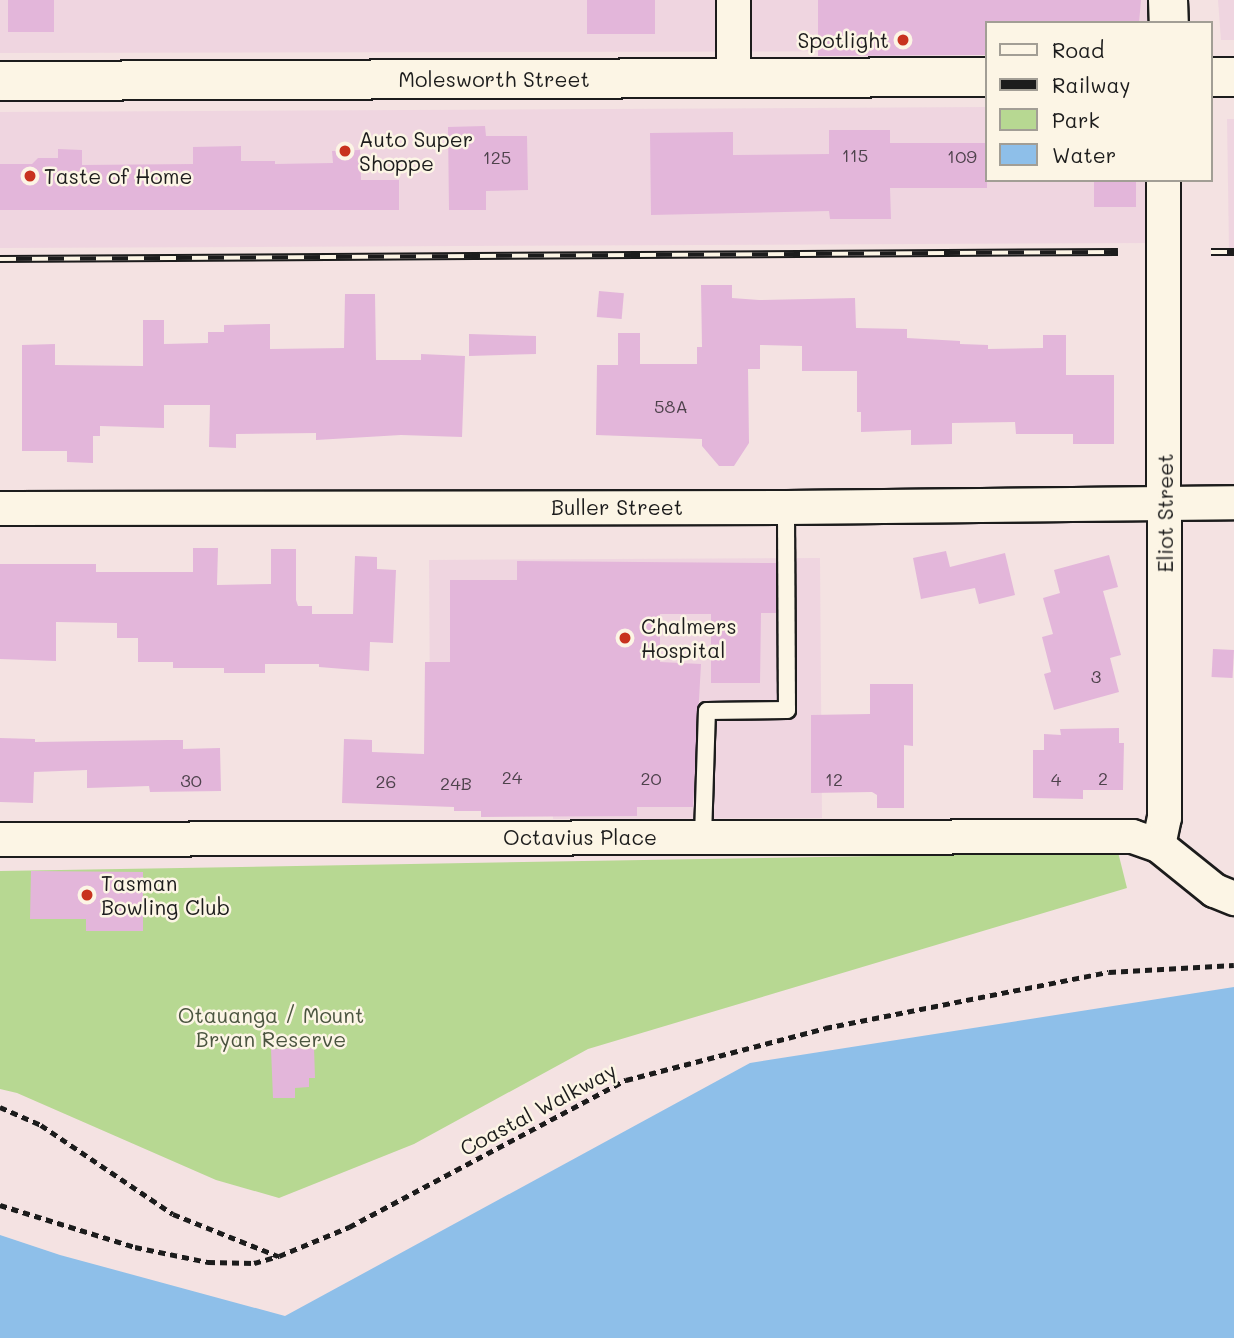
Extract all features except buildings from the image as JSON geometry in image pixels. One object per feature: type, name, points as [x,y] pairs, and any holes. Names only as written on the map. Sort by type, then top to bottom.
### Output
[{"type":"main road","points":[[1168,0],[1168,21]]},
{"type":"main road","name":"Molesworth Street","points":[[0,81],[986,77]]},
{"type":"main road","points":[[1213,77],[1234,77]]},
{"type":"street","points":[[733,0],[733,78]]},
{"type":"street","name":"Eliot Street","points":[[1158,845],[1164,817],[1163,182]]},
{"type":"street","name":"Buller Street","points":[[0,508],[786,507],[1234,502]]},
{"type":"street","name":"Octavius Place","points":[[0,839],[1132,836],[1158,845]]},
{"type":"street","points":[[1158,845],[1214,890],[1234,898]]},
{"type":"lane","points":[[703,837],[707,711],[787,710],[786,507]]},
{"type":"path","name":"Coastal Walkway","points":[[0,1205],[135,1247],[208,1262],[254,1262],[279,1256],[349,1227],[625,1080],[825,1028],[1109,972],[1234,965]]},
{"type":"path","points":[[0,1107],[41,1125],[173,1214],[279,1256]]},
{"type":"shaded area","points":[[0,0],[1153,0],[1153,21],[986,21],[986,51],[0,53]]},
{"type":"shaded area","points":[[1218,0],[1234,0],[1234,40],[1221,40]]},
{"type":"shaded area","points":[[986,107],[986,182],[1153,182],[1153,243],[0,248],[0,112]]},
{"type":"shaded area","points":[[1227,119],[1234,119],[1234,250],[1229,250]]},
{"type":"shaded area","name":"Chalmers Hospital","points":[[820,558],[822,818],[553,819],[552,717],[430,717],[429,560]]},
{"type":"green space","name":"Otauanga / Mount Bryan Reserve","points":[[1118,852],[1127,888],[588,1049],[414,1144],[279,1198],[216,1180],[17,1093],[0,1089],[0,871]]},
{"type":"water","points":[[1234,987],[1234,1338],[0,1338],[0,1235],[60,1255],[285,1316],[750,1063]]},
{"type":"railway","points":[[0,259],[1118,252]]},
{"type":"railway","points":[[1211,252],[1234,252]]},
{"type":"place","name":"Spotlight","points":[[903,40]]},
{"type":"place","name":"Auto Super Shoppe","points":[[345,151]]},
{"type":"place","name":"Taste of Home","points":[[30,176]]},
{"type":"place","name":"Chalmers Hospital","points":[[625,638]]},
{"type":"place","name":"Tasman Bowling Club","points":[[87,895]]}]
